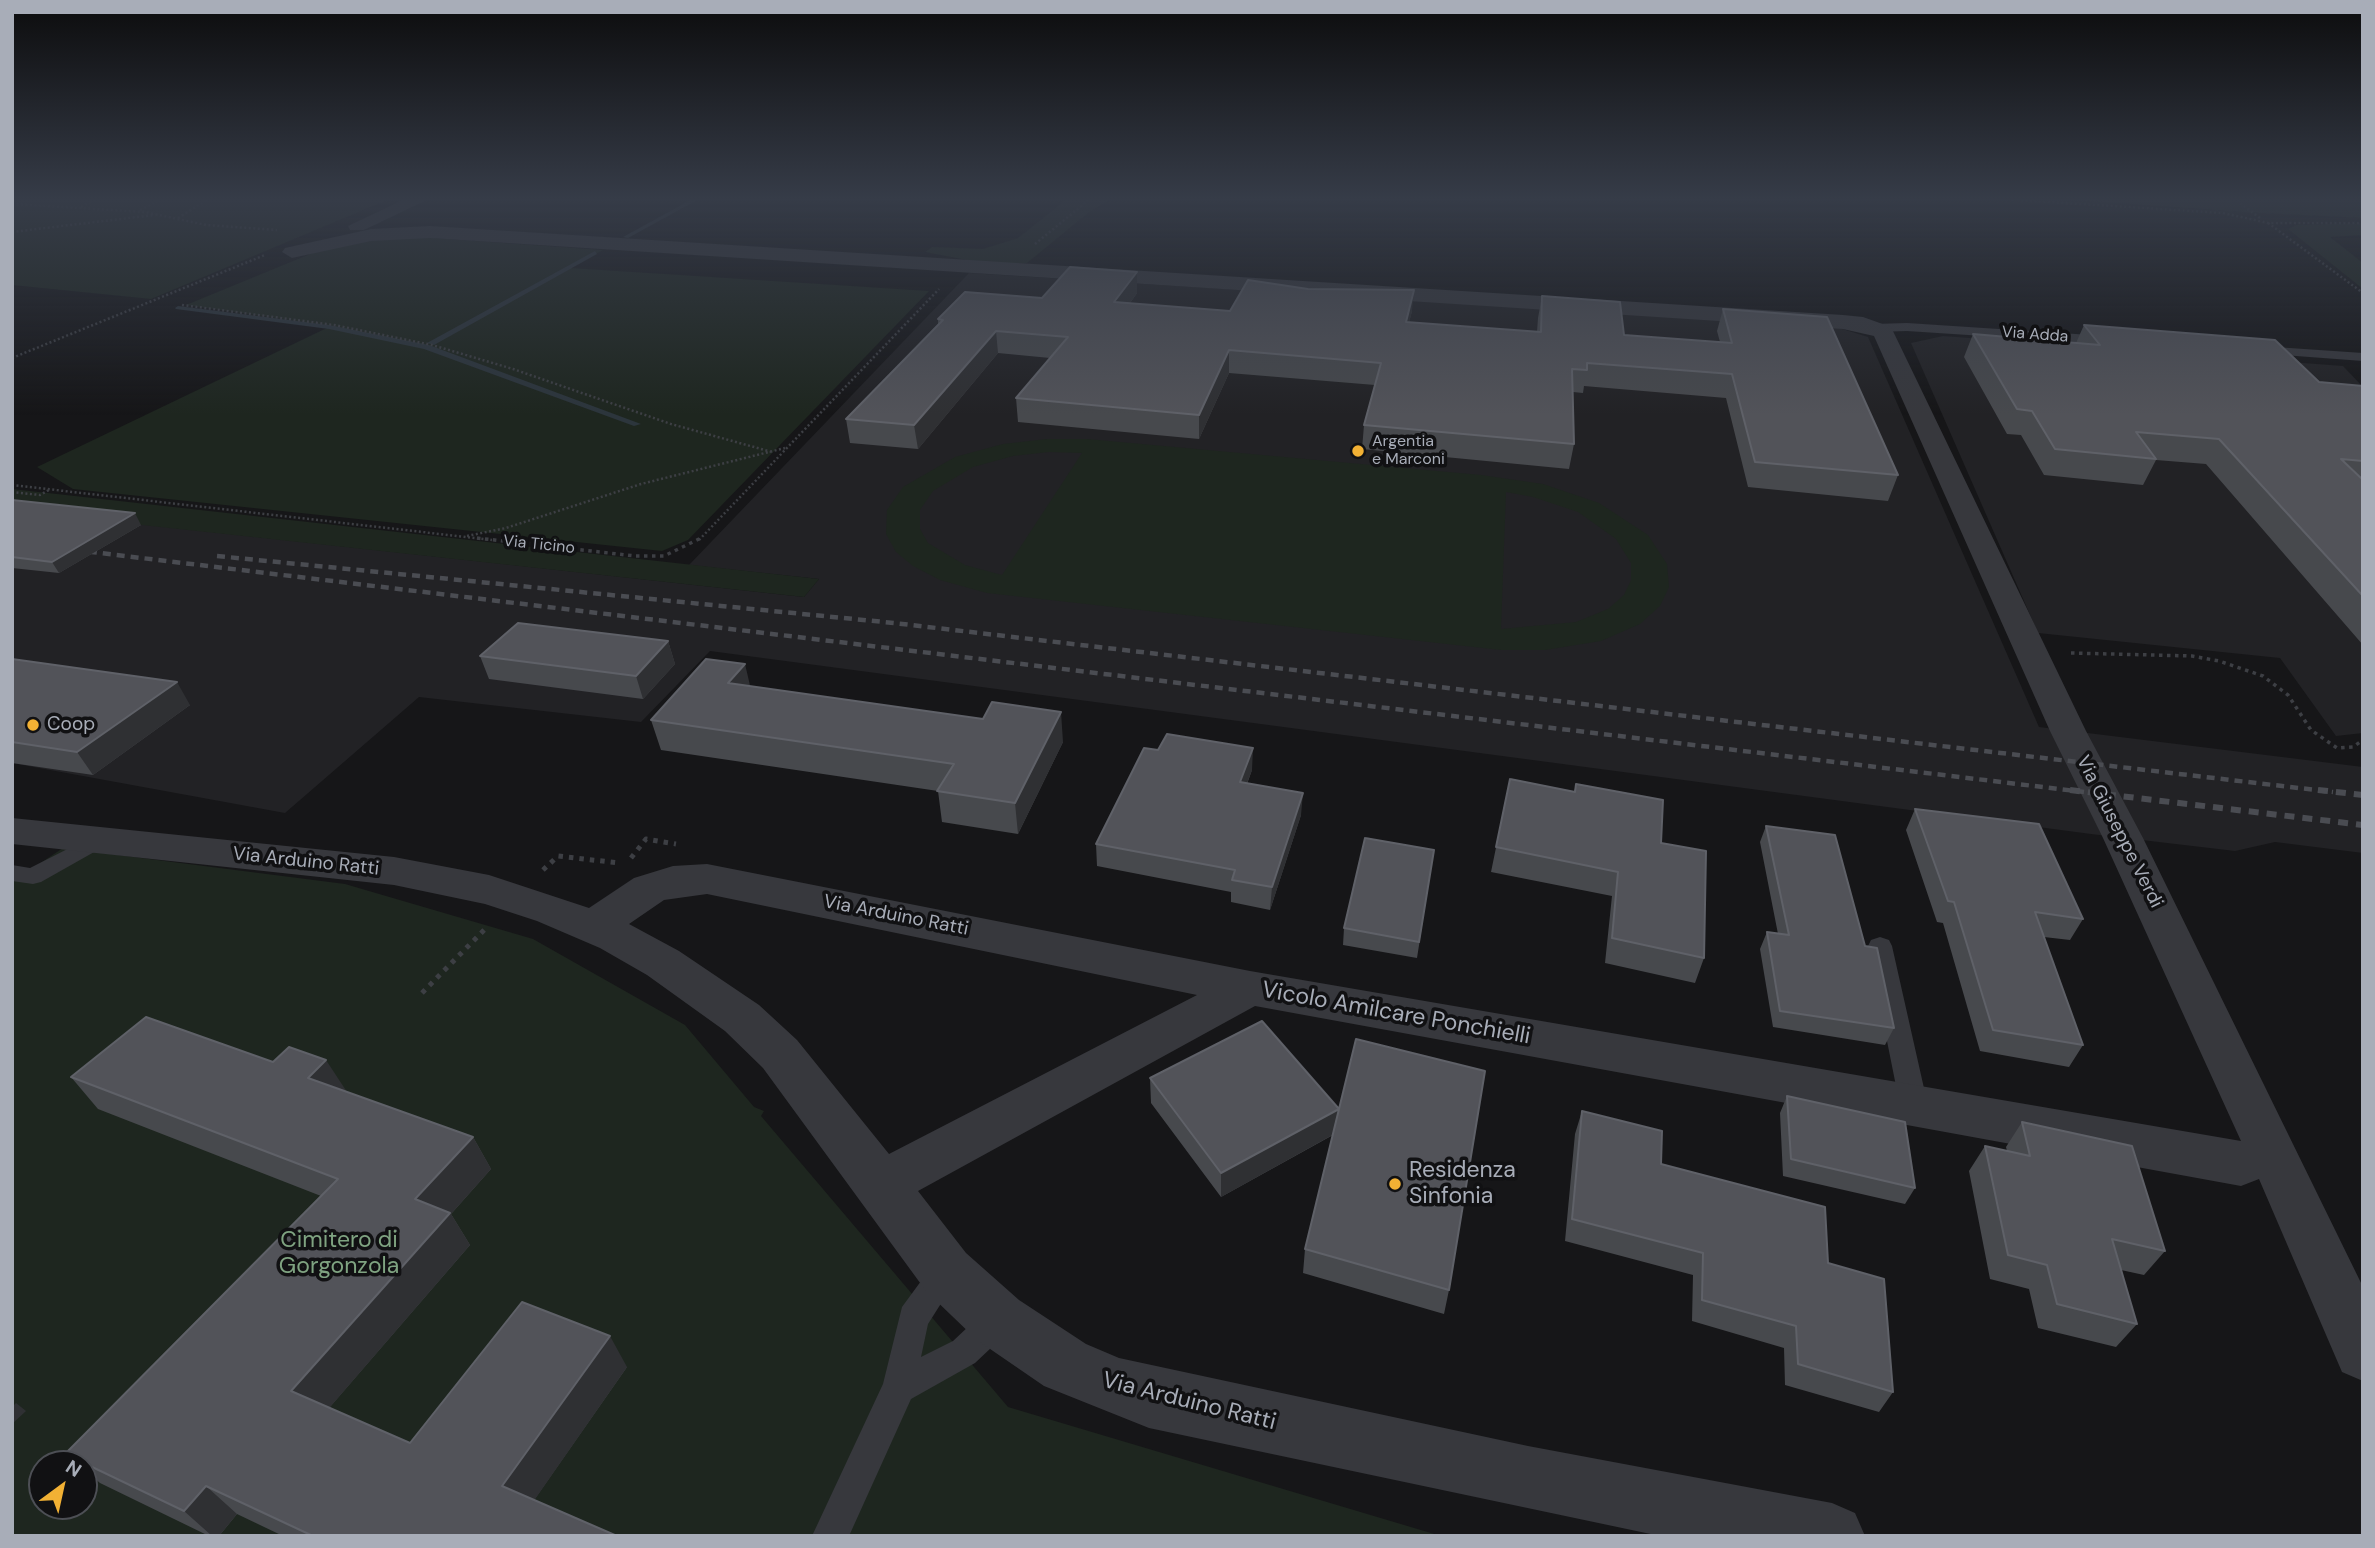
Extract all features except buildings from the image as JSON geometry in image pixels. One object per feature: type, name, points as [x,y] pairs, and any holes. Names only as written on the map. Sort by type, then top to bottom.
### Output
[{"type":"street","name":"Via Adda","points":[[918,270],[945,273],[987,270]]},
{"type":"street","name":"Via Adda","points":[[1025,270],[1869,326]]},
{"type":"street","name":"Via Giuseppe Verdi","points":[[1869,326],[1888,337],[2068,731],[2123,838],[2279,1165],[2363,1352]]},
{"type":"street","name":"Via Arduino Ratti","points":[[12,831],[95,842],[328,863],[424,876],[517,897],[593,927],[638,949],[698,986],[759,1034],[806,1085],[946,1272],[998,1320],[1065,1365],[1119,1388],[1149,1396],[1528,1478],[1832,1536]]},
{"type":"street","name":"Via Arduino Ratti","points":[[593,927],[649,888],[673,881],[707,879],[1250,988]]},
{"type":"street","name":"Vicolo Amilcare Ponchielli","points":[[880,1185],[1250,988],[2241,1163]]},
{"type":"lane","name":"Via Adda","points":[[1869,326],[2118,341]]},
{"type":"lane","points":[[2241,349],[2363,357]]},
{"type":"lane","points":[[12,873],[33,876],[95,842]]},
{"type":"lane","points":[[1880,946],[1914,1106]]},
{"type":"lane","points":[[830,1536],[899,1387],[913,1318],[946,1272]]},
{"type":"lane","points":[[899,1387],[964,1352],[998,1320]]},
{"type":"path","points":[[12,358],[228,270]]},
{"type":"path","points":[[2332,270],[2363,293]]},
{"type":"path","name":"Via Ticino","points":[[12,485],[635,556],[669,555],[697,542],[789,446],[945,273]]},
{"type":"path","points":[[182,304],[334,325],[432,345],[513,369],[671,424],[772,452]]},
{"type":"path","points":[[463,537],[506,528],[641,484],[789,446]]},
{"type":"path","points":[[12,492],[40,495],[50,489]]},
{"type":"path","points":[[2064,652],[2192,656],[2219,661],[2263,676],[2288,695],[2311,730],[2337,748],[2353,747],[2363,740]]},
{"type":"path","points":[[422,993],[496,918]]},
{"type":"shaded area","points":[[969,273],[1836,327],[1868,337],[2039,727],[2363,767],[2363,853],[2275,842],[2235,851],[2091,834],[710,651],[641,722],[419,697],[285,813],[12,763],[12,510],[804,597],[819,579],[689,565]]},
{"type":"shaded area","points":[[1943,336],[2343,366],[2363,387],[2363,733],[2336,736],[2280,658],[2038,633],[1911,343]]},
{"type":"green space","points":[[12,270],[220,270],[151,299],[12,285]]},
{"type":"green space","points":[[271,270],[606,270],[929,291],[688,540],[662,551],[73,489],[37,467],[331,326],[186,305]]},
{"type":"green space","points":[[2340,270],[2363,270],[2363,289]]},
{"type":"green space","points":[[1047,439],[1087,439],[1481,475],[1543,484],[1599,503],[1648,535],[1667,564],[1669,587],[1660,606],[1640,624],[1601,641],[1545,650],[1501,650],[987,593],[940,580],[913,566],[896,552],[886,534],[887,510],[903,487],[955,457],[1003,444]],"holes":[[[1049,452],[1082,453],[1002,575],[965,565],[928,543],[920,529],[920,510],[933,491],[973,467],[1013,456]],[[1506,492],[1533,497],[1578,512],[1616,539],[1631,563],[1631,580],[1624,595],[1608,609],[1576,622],[1501,629]]]},
{"type":"green space","points":[[12,489],[819,579],[804,597],[142,525],[12,510]]},
{"type":"green space","name":"Cimitero di Gorgonzola","points":[[63,848],[345,884],[533,939],[685,1025],[754,1107],[764,1111],[761,1116],[1008,1407],[1441,1536],[12,1536],[12,882]]},
{"type":"waterway","points":[[431,343],[564,270]]},
{"type":"waterway","points":[[178,308],[329,327],[426,347],[637,424]]},
{"type":"railway","points":[[75,550],[2084,792]]},
{"type":"railway","points":[[217,556],[894,623],[2333,792]]},
{"type":"railway","points":[[2070,790],[2363,825]]},
{"type":"railway","points":[[2318,790],[2363,795]]},
{"type":"place","name":"Argentia e Marconi","points":[[1358,451]]},
{"type":"place","name":"Coop","points":[[33,725]]},
{"type":"place","name":"Residenza Sinfonia","points":[[1395,1184]]}]
